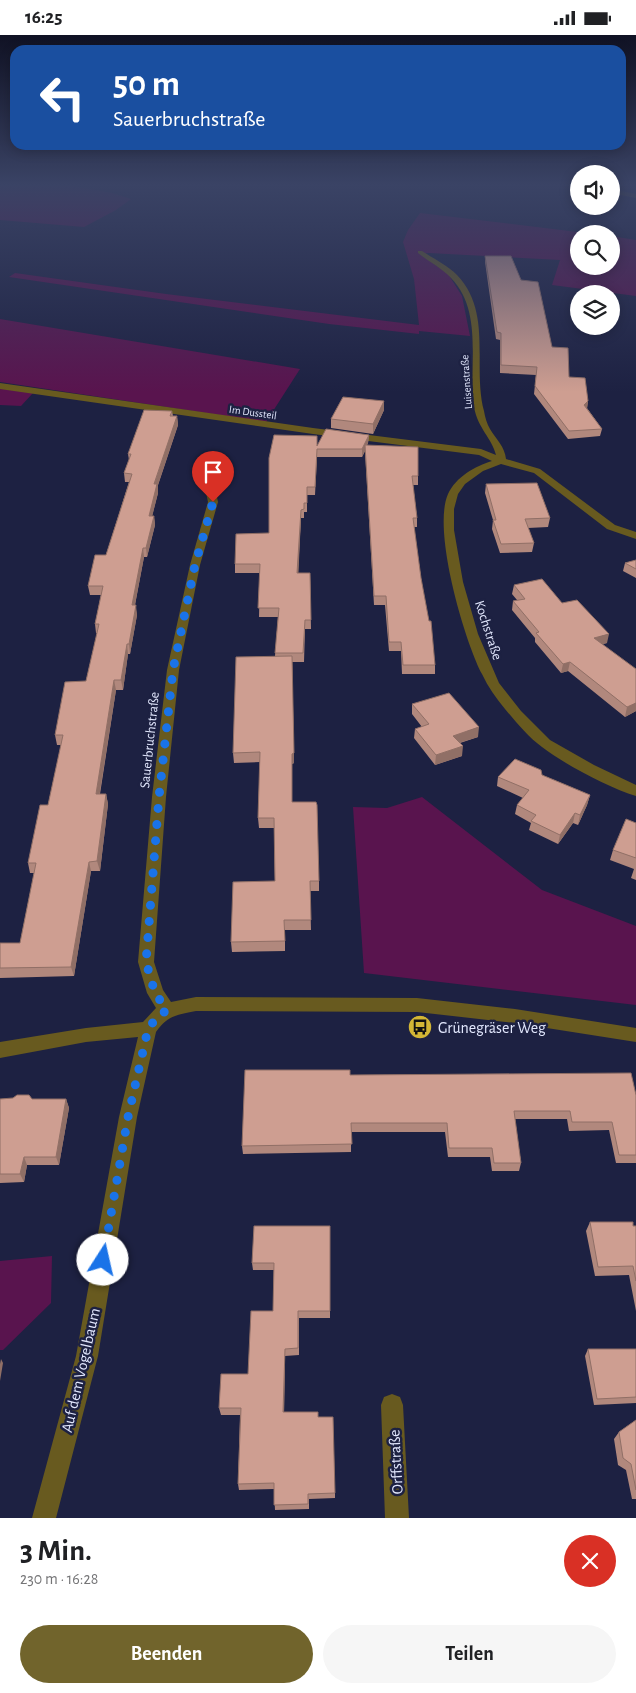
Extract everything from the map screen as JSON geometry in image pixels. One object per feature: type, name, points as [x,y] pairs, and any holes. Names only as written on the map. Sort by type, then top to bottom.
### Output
[{"type":"street","name":"Luisenstraße","points":[[422,254],[451,273],[468,296],[475,323],[479,408],[484,427],[501,451],[501,461]]},
{"type":"street","name":"Im Dussteil","points":[[0,386],[304,430],[481,452],[501,461]]},
{"type":"street","points":[[501,461],[537,471],[611,527],[636,535]]},
{"type":"street","name":"Kochstraße","points":[[501,461],[488,464],[466,478],[452,496],[448,514],[450,545],[458,581],[476,645],[487,673],[508,704],[544,742],[584,767],[636,791]]},
{"type":"street","name":"Sauerbruchstraße","points":[[157,1019],[155,993],[146,962],[159,797],[173,670],[195,565],[213,502],[207,473]]},
{"type":"street","points":[[0,1050],[86,1035],[157,1019],[196,1004],[417,1005],[515,1016],[636,1035]]},
{"type":"street","name":"Auf dem Vogelbaum","points":[[44,1518],[87,1356],[128,1117],[157,1019]]},
{"type":"street","name":"Orffstraße","points":[[392,1405],[397,1518]]},
{"type":"shaded area","points":[[407,254],[420,254],[448,274],[462,296],[470,336],[419,331],[419,334],[329,324],[9,277],[15,273],[166,294],[419,325],[414,279]]},
{"type":"shaded area","points":[[452,254],[570,254],[570,275],[620,275],[620,254],[636,254],[636,296],[620,294],[620,285],[570,285],[570,287],[552,285],[560,260]]},
{"type":"shaded area","points":[[0,319],[300,369],[266,422],[0,382]]},
{"type":"shaded area","points":[[0,388],[33,393],[21,406],[0,405]]},
{"type":"shaded area","points":[[422,797],[542,890],[636,926],[636,1005],[364,973],[353,807],[387,808]]},
{"type":"shaded area","points":[[52,1256],[51,1303],[3,1350],[0,1350],[0,1261]]},
{"type":"building","points":[[485,256],[511,256],[521,280],[538,282],[552,347],[568,348],[569,377],[585,378],[588,401],[584,405],[602,429],[569,431],[535,386],[537,367],[501,365],[501,333],[497,332]]},
{"type":"building","points":[[343,397],[384,401],[373,424],[331,419]]},
{"type":"building","points":[[144,410],[172,411],[170,416],[177,416],[154,484],[157,484],[149,516],[154,516],[146,548],[143,548],[132,605],[136,605],[121,680],[114,680],[96,794],[106,794],[97,861],[89,862],[71,967],[0,968],[0,943],[20,943],[36,863],[28,863],[40,805],[48,805],[63,735],[55,735],[65,682],[86,681],[99,624],[95,624],[103,586],[88,586],[95,555],[106,555],[132,474],[124,473],[131,454],[128,454]]},
{"type":"building","points":[[326,429],[369,435],[362,449],[317,449],[315,487],[307,487],[307,503],[304,503],[304,509],[301,510],[297,573],[310,573],[311,620],[305,620],[303,653],[275,653],[279,608],[258,608],[260,564],[235,564],[236,534],[269,533],[269,458],[274,435],[317,436],[317,446]]},
{"type":"building","points":[[365,445],[418,447],[418,476],[412,476],[417,518],[413,518],[421,578],[429,621],[431,621],[435,665],[403,665],[401,642],[389,642],[386,596],[374,596]]},
{"type":"building","points":[[537,483],[550,518],[525,519],[534,543],[501,544],[493,520],[496,520],[486,484]]},
{"type":"building","points":[[636,560],[636,569],[625,563]]},
{"type":"building","points":[[542,579],[562,603],[577,600],[609,634],[594,638],[636,669],[636,703],[627,707],[570,662],[563,664],[536,633],[539,632],[513,601],[525,599],[514,585]]},
{"type":"building","points":[[292,656],[294,753],[292,754],[292,802],[316,802],[317,805],[319,881],[310,881],[311,920],[284,920],[285,941],[231,942],[233,882],[275,881],[274,818],[258,818],[260,752],[233,753],[236,657]]},
{"type":"building","points":[[449,693],[479,727],[453,736],[463,746],[436,755],[415,729],[429,724],[412,704]]},
{"type":"building","points":[[515,759],[541,770],[542,775],[590,795],[580,815],[575,813],[560,835],[531,821],[536,815],[517,805],[529,790],[498,777]]},
{"type":"building","points":[[626,819],[636,823],[636,858],[613,850]]},
{"type":"building","points":[[245,1070],[350,1070],[350,1075],[631,1073],[636,1095],[636,1155],[619,1155],[612,1122],[572,1122],[570,1111],[514,1111],[521,1163],[494,1163],[492,1148],[449,1148],[447,1123],[351,1123],[352,1144],[242,1146]]},
{"type":"building","points":[[17,1095],[29,1095],[32,1099],[66,1099],[56,1157],[24,1157],[20,1174],[0,1174],[0,1099],[13,1098]]},
{"type":"building","points":[[590,1222],[633,1222],[633,1226],[636,1226],[636,1281],[633,1266],[598,1267]]},
{"type":"building","points":[[254,1226],[330,1226],[330,1311],[298,1311],[298,1348],[285,1349],[283,1412],[318,1412],[318,1417],[333,1417],[335,1493],[308,1494],[308,1504],[274,1505],[274,1483],[238,1484],[241,1408],[219,1408],[221,1374],[248,1374],[251,1311],[273,1311],[274,1263],[252,1263]]},
{"type":"building","points":[[588,1349],[636,1349],[636,1397],[597,1399]]},
{"type":"building","points":[[636,1420],[636,1490],[631,1464],[623,1458],[619,1432]]},
{"type":"place","name":"Grünegräser Weg","points":[[420,1027]]},
{"type":"route","points":[[103,1260],[128,1117],[148,1029],[157,1017],[167,1010],[155,993],[146,962],[159,797],[173,670],[195,565],[213,502]]}]
